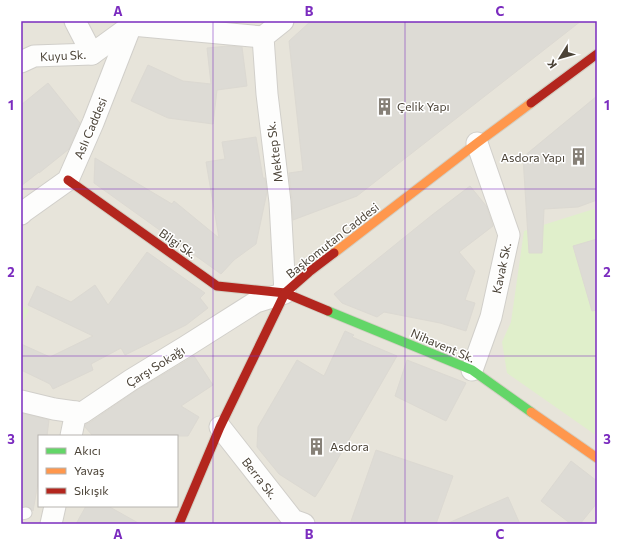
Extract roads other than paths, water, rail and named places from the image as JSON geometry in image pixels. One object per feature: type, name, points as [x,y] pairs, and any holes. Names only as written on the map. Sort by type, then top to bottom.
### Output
[{"type":"street","points":[[75,21],[92,54]]},
{"type":"street","points":[[132,23],[264,37],[283,21]]},
{"type":"street","name":"Kuyu Sk.","points":[[21,62],[34,56],[92,54],[132,23]]},
{"type":"street","name":"Aslı Caddesi","points":[[68,180],[93,123],[132,23]]},
{"type":"street","name":"Mektep Sk.","points":[[264,37],[267,94],[280,202],[285,293]]},
{"type":"street","name":"Başkomutan Caddesi","points":[[178,524],[220,426],[285,293],[309,272],[477,143],[597,54]]},
{"type":"street","name":"Kavak Sk.","points":[[472,370],[490,317],[509,234],[477,143]]},
{"type":"street","points":[[21,214],[68,180]]},
{"type":"street","name":"Bilgi Sk.","points":[[68,180],[217,286],[285,293]]},
{"type":"street","name":"Nihavent Sk.","points":[[285,293],[472,370],[597,458]]},
{"type":"street","name":"Çarşı Sokağı","points":[[21,401],[54,409],[82,413],[131,380],[256,302],[285,293]]},
{"type":"street","points":[[71,435],[76,412]]},
{"type":"street","name":"Berra Sk.","points":[[220,426],[293,520],[304,524]]},
{"type":"street","points":[[51,524],[55,507]]},
{"type":"place","name":"Çelik Yapı","points":[[384,106]]},
{"type":"place","name":"Asdora Yapı","points":[[578,157]]},
{"type":"place","name":"Asdora","points":[[317,446]]}]
